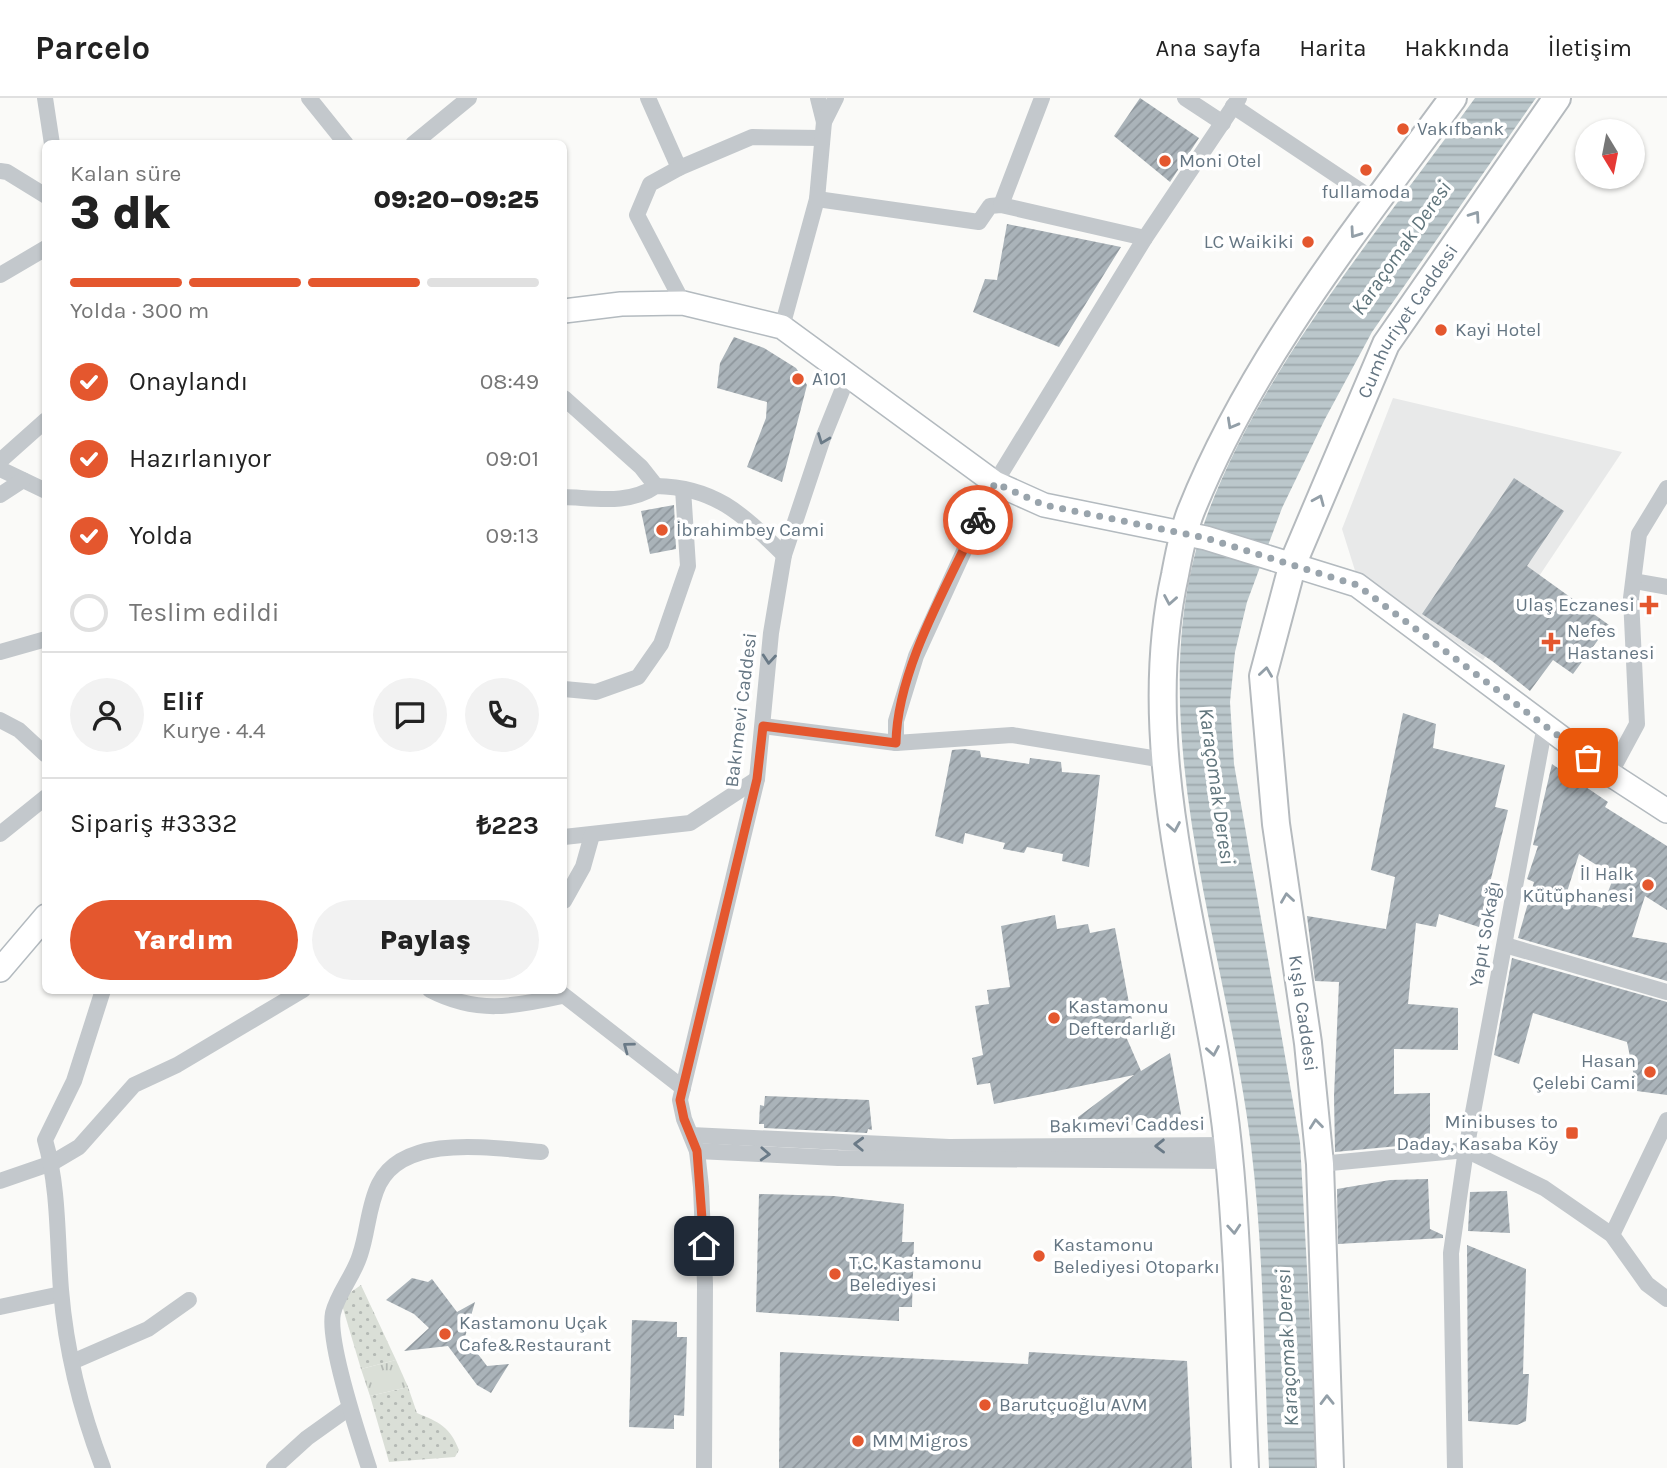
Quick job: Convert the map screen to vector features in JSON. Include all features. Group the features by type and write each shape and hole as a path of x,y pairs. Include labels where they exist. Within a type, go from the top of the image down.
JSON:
{"main road":[{"path":"1245,1468 1229,1153 1164,760 1164,638 1191,510 1226,434 1269,357 1452,98"},
{"name":"Cumhuriyet Caddesi","path":"1293,563 1386,344 1556,98"},
{"path":"567,311 621,304 683,303 782,327 995,483 1044,505 1184,534 1293,563 1357,585 1610,774 1667,810"},
{"name":"Kışla Caddesi","path":"1293,563 1263,676 1276,824 1308,1043 1320,1164 1330,1468"},
{"path":"0,970 42,921"}],"street":[{"path":"45,98 51,140"},
{"path":"309,98 343,140"},
{"path":"418,140 469,98"},
{"path":"648,98 679,168"},
{"path":"782,327 817,199 823,130 818,98"},
{"path":"823,130 836,98"},
{"path":"1001,205 1042,98"},
{"path":"1185,98 1223,123"},
{"path":"896,743 896,721 916,656 995,483 1145,238 1236,102 1377,202"},
{"path":"683,303 637,215 650,184 679,168 752,137 823,130"},
{"path":"2,172 42,194"},
{"path":"817,199 979,222 990,205 1001,205 1145,238"},
{"path":"0,275 42,250"},
{"name":"Bakımevi Caddesi","path":"705,1468 705,1284 697,1151 680,1100 757,779 771,633 784,555 823,438 848,376"},
{"path":"567,401 642,467 656,486"},
{"path":"0,461 42,424"},
{"path":"0,469 42,489"},
{"path":"0,495 23,480"},
{"path":"567,497 623,499 642,496 656,486 683,489 730,505 784,555"},
{"path":"1610,774 1637,724 1631,598 1639,534 1667,488"},
{"path":"567,689 596,692 638,677 661,644 688,566 683,489"},
{"path":"1634,581 1667,587"},
{"path":"0,652 42,640"},
{"path":"0,720 19,730 42,751"},
{"name":"Yapıt Sokağı","path":"1455,1468 1451,1253 1466,1150 1545,725"},
{"path":"763,726 896,743 1012,735 1164,760"},
{"path":"567,838 690,823 757,779"},
{"path":"0,834 42,800"},
{"path":"567,896 583,867 592,835"},
{"path":"1505,945 1667,992"},
{"path":"102,994 74,1081 45,1140 52,1163 61,1294 72,1362 88,1428 103,1468"},
{"path":"0,1181 52,1163 79,1147 134,1085 177,1065 296,994"},
{"path":"437,994 455,1004 484,1006 512,1006 555,994"},
{"path":"560,994 683,1088"},
{"path":"1612,1235 1667,1120"},
{"name":"Bakımevi Caddesi","path":"691,1135 949,1147 1229,1153"},
{"path":"369,1468 349,1408 333,1314 360,1255 380,1182 393,1165 433,1149 462,1146 541,1152"},
{"path":"1320,1164 1466,1150 1544,1188 1612,1235 1647,1284 1667,1299"},
{"path":"697,1151 838,1158 1229,1153"},
{"path":"0,1307 61,1294"},
{"path":"72,1362 148,1329 189,1300"},
{"path":"274,1468 307,1438 349,1408"}],"shaded area":[{"path":"1393,398 1622,452 1483,660 1357,577 1342,529"}],"green space":[{"path":"361,1285 396,1360 361,1369 342,1305 348,1294"},
{"path":"396,1360 408,1387 370,1396 361,1369"},
{"path":"408,1387 417,1413 438,1423 452,1436 459,1450 455,1457 389,1462 370,1396"}],"water":[{"name":"Karaçomak Deresi","path":"1475,98 1536,98 1372,332 1325,419 1282,508 1247,602 1235,652 1230,702 1234,764 1300,1142 1318,1468 1269,1468 1261,1266 1251,1146 1239,1069 1192,827 1182,745 1180,665 1188,586 1209,510 1233,455 1262,401 1329,296"}],"building":[{"name":"Moni Otel","path":"1140,98 1199,138 1170,182 1114,136"},
{"path":"1007,224 1121,247 1059,347 973,312 985,279 997,280"},
{"path":"734,337 764,348 796,368 807,385 782,482 747,467 766,418 767,402 717,388 720,363"},
{"path":"1514,478 1564,511 1527,566 1609,625 1573,674 1553,660 1530,691 1492,661 1422,614"},
{"name":"İbrahimbey Cami","path":"674,505 676,549 650,554 641,511"},
{"path":"1403,713 1436,724 1433,748 1505,765 1495,807 1508,810 1479,927 1439,914 1436,927 1416,923 1408,1004 1458,1008 1458,1050 1394,1049 1394,1094 1430,1093 1430,1143 1335,1152 1334,1096 1339,982 1315,981 1307,916 1386,929 1395,877 1371,870"},
{"path":"952,750 980,751 981,757 1029,764 1030,758 1061,762 1062,772 1100,775 1089,867 1062,861 1063,854 1027,847 1024,853 1003,849 1005,843 965,833 963,844 935,836"},
{"path":"1552,764 1608,802 1605,807 1667,846 1667,910 1645,896 1632,937 1667,943 1667,981 1518,938 1534,882 1527,879 1538,846 1533,845","holes":["1579,854 1614,876 1602,908 1566,895"]},
{"name":"Kastamonu Defterdarlığı","path":"1055,915 1057,929 1088,924 1090,933 1115,928 1134,1030 1124,1032 1141,1071 1170,1053 1181,1114 1177,1124 1065,1127 1134,1075 994,1104 990,1083 977,1085 972,1058 983,1055 975,1006 989,1004 987,990 1010,987 1001,926"},
{"path":"1512,958 1667,1002 1667,1095 1637,1091 1627,1042 1533,1013 1519,1064 1494,1055"},
{"path":"765,1096 869,1100 872,1130 868,1129 867,1133 764,1128 764,1124 759,1124 760,1105 764,1106"},
{"path":"1428,1179 1430,1229 1443,1235 1443,1238 1338,1244 1337,1189 1390,1180"},
{"path":"1507,1191 1510,1233 1468,1231 1470,1192"},
{"name":"T.C. Kastamonu Belediyesi","path":"759,1194 834,1196 904,1204 902,1242 914,1242 912,1307 899,1307 899,1321 756,1312"},
{"path":"1467,1245 1526,1269 1523,1374 1529,1374 1526,1421 1517,1425 1468,1421"},
{"name":"Kastamonu Uçak Cafe&Restaurant","path":"412,1278 428,1282 432,1279 457,1312 475,1302 465,1337 487,1366 509,1364 491,1393 477,1385 448,1346 404,1351 429,1328 414,1314 386,1300"},
{"path":"632,1320 677,1322 677,1337 687,1337 684,1416 674,1415 674,1429 629,1427"},
{"name":"Barutçuoğlu AVM","path":"780,1352 1028,1364 1029,1352 1187,1361 1192,1468 779,1468"}],"way so far":[{"path":"978,520 995,483 1044,505 1159,531 1206,538 1357,585 1588,758"}],"place":[{"name":"Vakıfbank","path":"1403,129"},
{"name":"Moni Otel","path":"1165,161"},
{"name":"fullamoda","path":"1366,170"},
{"name":"LC Waikiki","path":"1308,242"},
{"name":"Kayi Hotel","path":"1441,330"},
{"name":"A101","path":"798,379"},
{"name":"İbrahimbey Cami","path":"662,530"},
{"name":"Ulaş Eczanesi","path":"1649,605"},
{"name":"Nefes Hastanesi","path":"1551,642"},
{"name":"İl Halk Kütüphanesi","path":"1648,885"},
{"name":"Kastamonu Defterdarlığı","path":"1054,1018"},
{"name":"Hasan Çelebi Cami","path":"1650,1072"},
{"name":"Minibuses to Daday, Kasaba Köy","path":"1572,1133"},
{"name":"Kastamonu Belediyesi Otoparkı","path":"1039,1256"},
{"name":"T.C. Kastamonu Belediyesi","path":"835,1274"},
{"name":"Kastamonu Uçak Cafe&Restaurant","path":"445,1334"},
{"name":"Barutçuoğlu AVM","path":"985,1405"},
{"name":"MM Migros","path":"858,1441"}],"route":[{"path":"704,1246 697,1151 684,1119 680,1100 757,779 763,726 896,743 896,721 916,656 978,520"}]}
